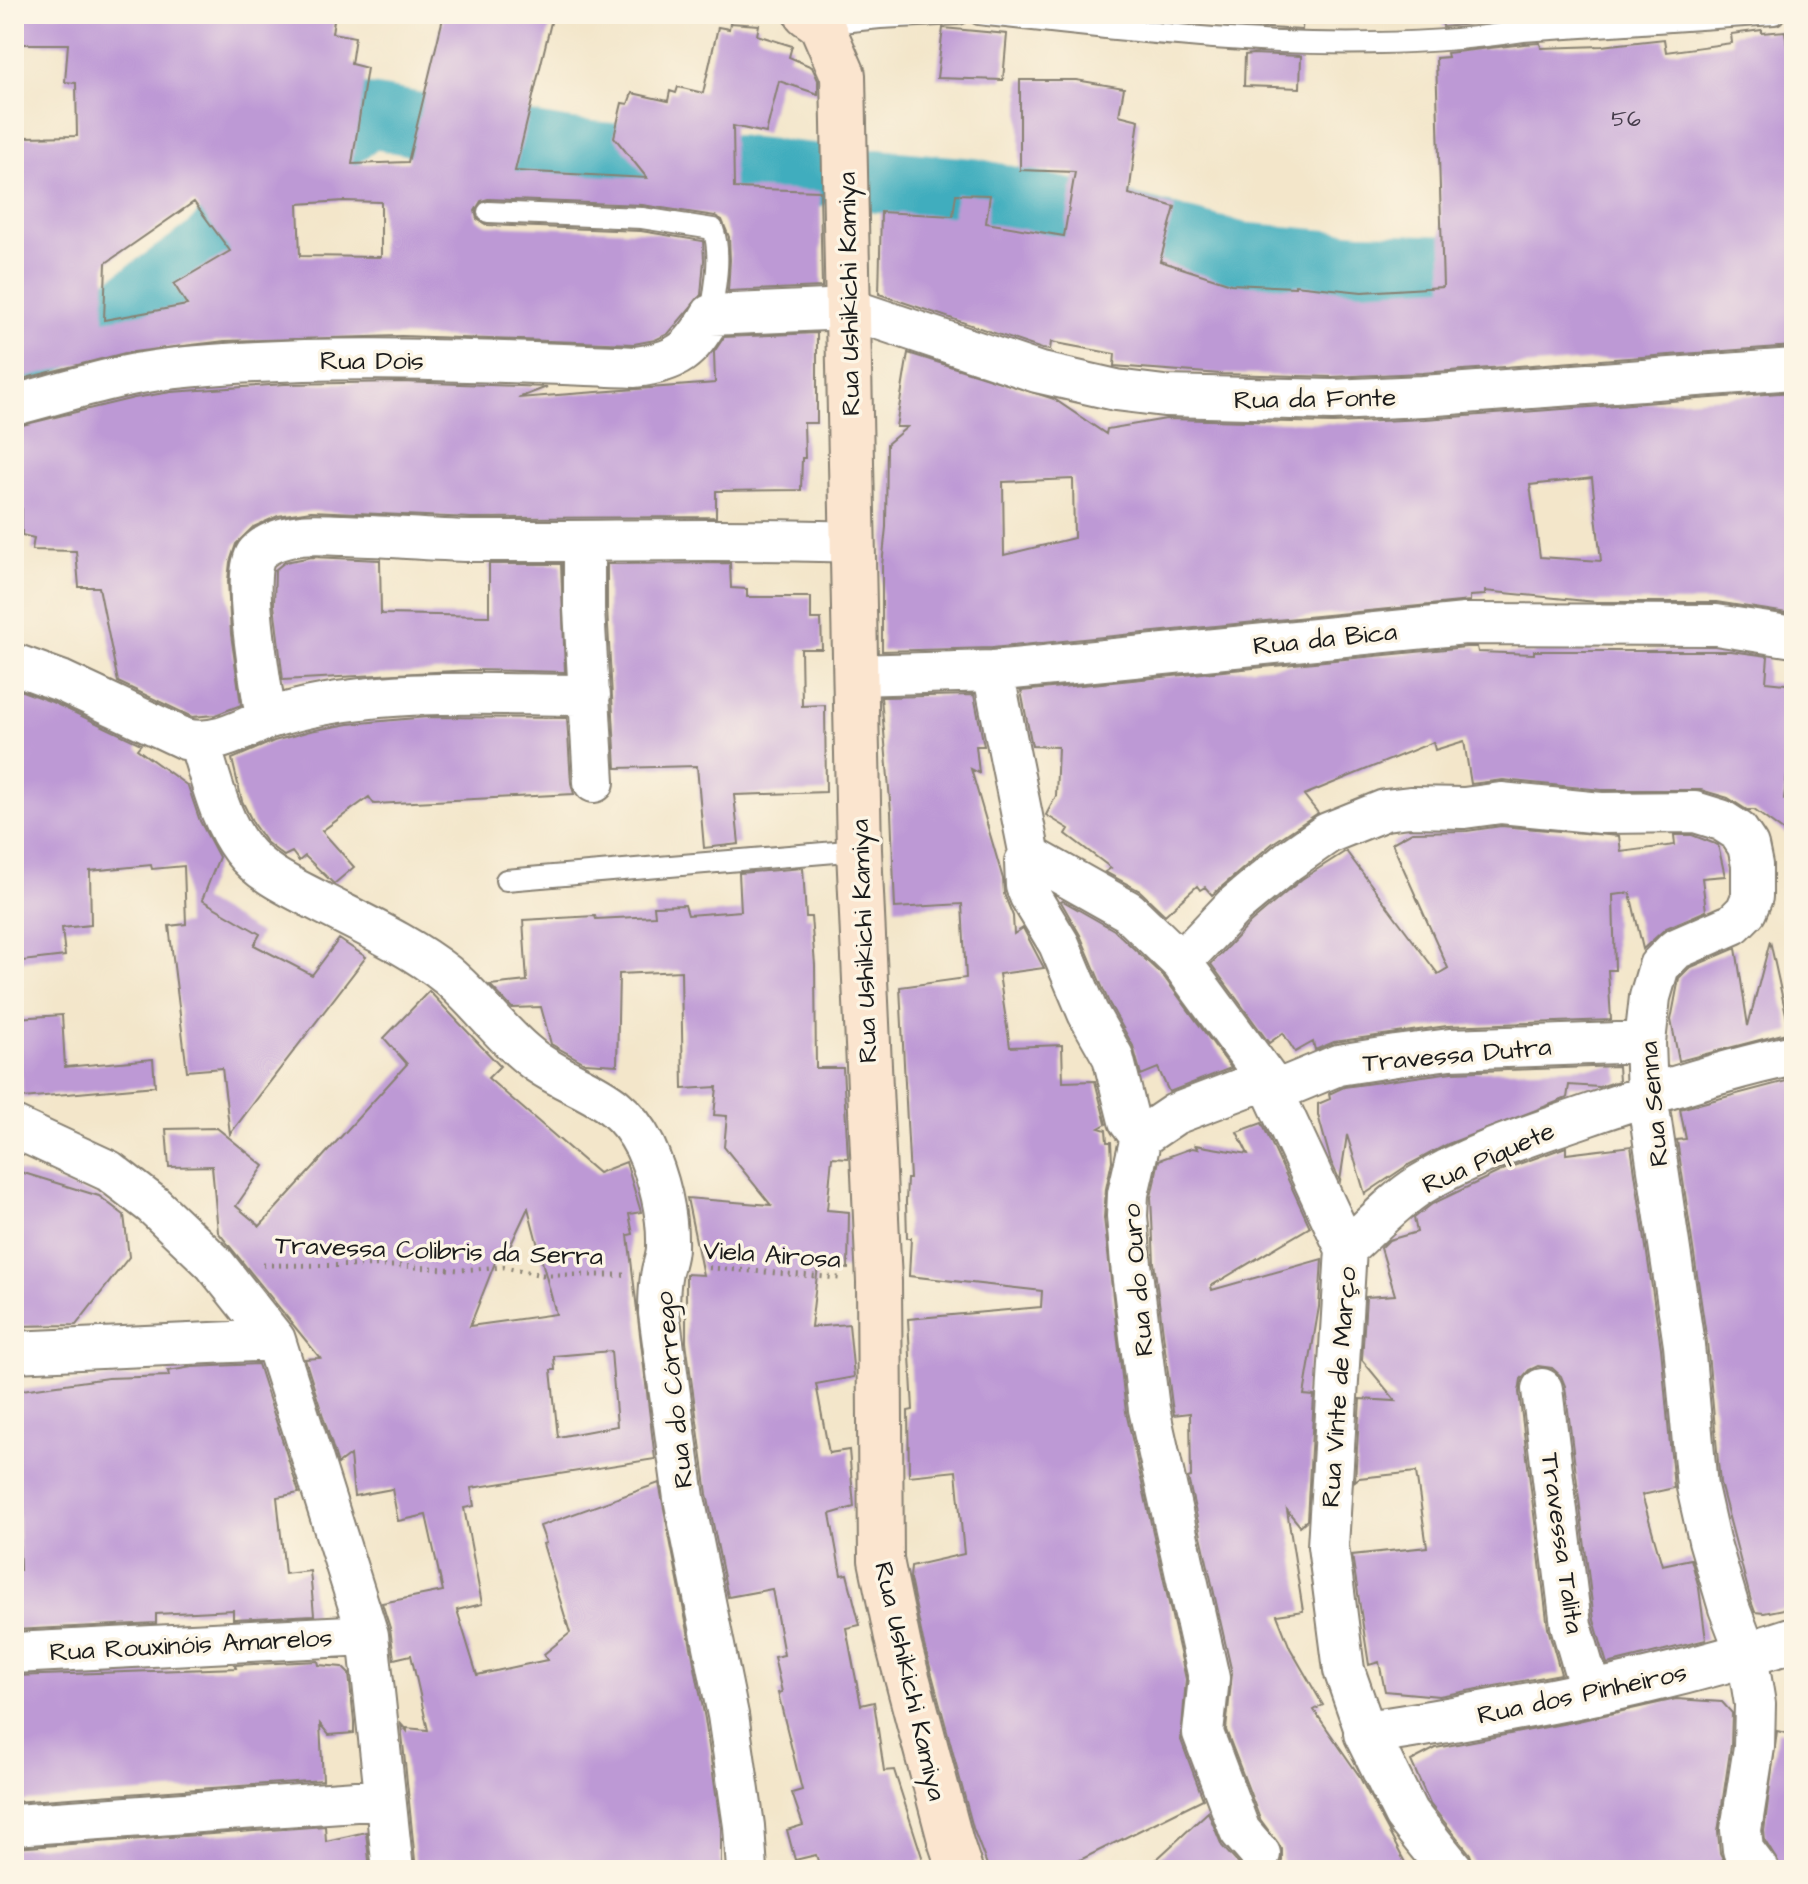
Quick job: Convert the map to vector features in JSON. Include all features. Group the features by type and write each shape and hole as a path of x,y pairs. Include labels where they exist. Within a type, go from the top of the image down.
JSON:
{"main road":[{"name":"Rua Ushikichi Kamiya","path":"814,19 843,75 859,850 879,1282 881,1560 899,1647 960,1870"}],"street":[{"path":"711,315 849,309"},
{"name":"Rua da Fonte","path":"849,309 1037,372 1116,390 1164,396 1242,400 1377,398 1543,389 1794,369"},
{"name":"Rua Dois","path":"14,405 165,370 315,359 635,367 663,364 680,355 701,332 711,315"},
{"path":"266,719 250,571 251,561 259,550 273,542 303,535 584,542 688,538 852,542"},
{"path":"584,542 594,782"},
{"name":"Rua da Bica","path":"855,675 993,671 1465,624 1716,625 1794,637"},
{"path":"14,664 61,681 185,739 199,742 223,738 303,707 352,699 486,694 590,695"},
{"path":"993,671 1030,856 1025,862 1030,896 1059,944 1088,1013 1113,1057 1129,1121 1141,1137"},
{"name":"Rua do Córrego","path":"199,742 228,826 243,851 265,872 406,947 447,975 536,1062 603,1097 625,1115 645,1148 661,1192 667,1250 659,1313 682,1483 728,1715 747,1870"},
{"name":"Rua Senna","path":"1181,962 1234,906 1288,861 1328,833 1385,810 1464,808 1501,803 1601,813 1695,812 1729,825 1738,831 1748,846 1752,865 1752,897 1746,911 1733,924 1687,942 1659,966 1650,997 1645,1042 1647,1095 1684,1345 1697,1487 1709,1540 1747,1655 1755,1704 1754,1747 1741,1830 1743,1850 1758,1870"},
{"name":"Rua Vinte de Março","path":"1030,856 1128,911 1181,962 1270,1085 1346,1249 1328,1546 1344,1670 1366,1733 1406,1814 1451,1870"},
{"name":"Travessa Dutra","path":"1141,1137 1175,1114 1338,1065 1504,1046 1645,1042"},
{"name":"Rua Piquete","path":"1346,1249 1418,1186 1457,1165 1539,1132 1647,1095 1700,1078 1794,1055"},
{"path":"14,1127 109,1171 153,1205 214,1263 275,1340 368,1635 393,1870"},
{"name":"Rua do Ouro","path":"1141,1137 1128,1194 1127,1216 1149,1409 1209,1678 1203,1719 1206,1746 1240,1831 1260,1854"},
{"path":"14,1352 275,1340"},
{"name":"Travessa Talita","path":"1542,1389 1571,1625 1595,1694"},
{"name":"Rua Rouxinóis Amarelos","path":"14,1653 368,1635"},
{"name":"Rua dos Pinheiros","path":"1366,1733 1595,1694 1747,1655 1794,1639"},
{"path":"14,1825 385,1799"}],"lane":[{"path":"814,19 959,14"},
{"path":"979,14 1183,35 1387,44 1523,31 1774,14"},
{"path":"488,212 642,218 713,229 717,240 711,315"},
{"path":"506,880 859,850"}],"path":[{"name":"Travessa Colibris da Serra","path":"214,1263 460,1270 504,1267 542,1275 606,1276 662,1271"},
{"name":"Viela Airosa","path":"662,1271 699,1267 879,1282"}],"building":[{"path":"14,14 335,14 332,33 355,37 351,64 367,68 352,164 408,162 444,14 553,14 515,171 647,178 614,137 622,103 628,104 632,93 668,101 670,91 676,93 678,87 703,93 718,27 729,29 730,23 759,25 757,35 792,46 789,57 812,67 818,80 818,94 779,81 766,133 733,126 734,188 820,191 822,287 728,291 729,237 722,220 715,216 642,205 488,199 481,201 475,211 477,219 487,225 641,231 703,241 701,295 668,334 634,344 401,336 225,341 125,353 14,381 14,284 19,284 20,146 24,147 24,137 77,136 76,83 65,82 68,44 14,44","holes":["194,202 230,251 174,284 187,305 104,320 106,263","381,202 381,257 300,256 298,204"]},
{"path":"1251,14 1303,14 1302,30 1251,27"},
{"path":"1441,14 1537,14 1537,17 1443,27"},
{"path":"943,28 1007,34 1003,80 937,78"},
{"path":"1762,30 1762,33 1785,31 1794,105 1794,346 1422,373 1332,377 1221,374 1114,366 1115,354 1051,342 1050,350 1042,349 879,294 881,212 953,216 956,194 990,195 986,223 1064,236 1075,172 1020,170 1020,80 1076,80 1124,88 1119,115 1139,120 1129,194 1175,207 1160,261 1231,284 1295,285 1362,292 1443,287 1436,58 1448,57 1447,53 1524,44 1540,43 1541,48 1602,46 1664,39 1666,52 1732,43 1731,34"},
{"path":"1245,55 1301,56 1300,88 1244,86"},
{"path":"817,333 817,423 804,423 805,458 802,458 801,490 716,491 716,517 471,518 311,511 278,516 253,527 236,544 228,581 231,634 241,705 215,715 192,717 118,682 99,587 79,587 76,551 32,550 34,538 22,535 22,509 15,509 14,427 134,398 171,392 285,384 401,382 547,387 518,398 715,383 714,352 724,337"},
{"path":"908,353 1054,399 1106,434 1107,429 1166,419 1333,423 1794,392 1794,614 1716,602 1596,602 1485,591 1485,595 1470,596 1470,601 992,648 882,651 887,444 907,427 896,427","holes":["1592,478 1601,561 1540,557 1530,485","1073,479 1074,538 1004,555 1003,482"]},
{"path":"312,557 380,560 381,614 489,616 489,564 561,564 565,672 473,670 283,680 274,605 275,570 285,562"},
{"path":"730,563 731,588 747,589 747,597 811,597 811,619 821,619 822,649 801,649 802,706 825,705 826,792 734,795 739,844 704,848 697,766 616,768 607,564"},
{"path":"1477,647 1478,652 1534,654 1534,651 1731,651 1768,656 1766,682 1794,685 1794,717 1784,799 1794,801 1794,839 1754,810 1747,810 1728,798 1701,790 1602,790 1503,780 1471,784 1464,741 1435,750 1433,742 1304,795 1318,813 1273,843 1212,895 1205,887 1200,890 1197,886 1165,915 1140,891 1105,872 1111,868 1066,834 1069,829 1046,815 1056,796 1058,747 1032,746 1021,691"},
{"path":"14,688 52,702 141,744 137,749 188,786 200,821 219,857 202,900 260,934 254,945 312,975 339,939 366,957 230,1134 222,1068 187,1071 169,926 186,924 184,866 152,869 151,865 90,871 91,925 62,928 65,956 14,962"},
{"path":"974,695 984,746 976,746 979,773 971,769 1003,879 1004,894 1013,916 1014,934 1023,928 1044,968 999,974 1010,1047 1062,1045 1063,1082 1095,1081 1106,1124 1099,1128 1106,1130 1107,1142 1111,1142 1112,1161 1104,1218 1126,1412 1186,1679 1181,1740 1203,1799 1060,1870 989,1870 973,1828 923,1641 910,1579 911,1566 964,1554 956,1471 909,1476 908,1411 913,1410 908,1319 1041,1307 1042,1291 909,1276 911,1238 907,1238 906,1202 907,1179 910,1179 900,987 966,978 962,904 895,908 881,697"},
{"path":"427,717 567,718 574,794 374,804 369,797 322,831 354,867 334,884 305,856 299,861 292,852 284,856 266,842 254,825 242,801 232,759 274,741 310,731"},
{"path":"1501,826 1619,836 1621,852 1675,845 1674,835 1692,835 1718,845 1725,876 1702,878 1706,911 1666,928 1643,949 1630,893 1613,895 1615,970 1608,970 1611,1020 1447,1026 1334,1042 1315,1050 1313,1042 1295,1052 1283,1033 1269,1043 1211,964 1250,923 1302,879 1346,851 1438,974 1448,968 1392,843 1412,832 1467,831"},
{"path":"803,868 806,917 811,917 815,965 816,1068 843,1068 848,1158 832,1157 827,1210 849,1212 848,1269 818,1266 811,1327 849,1324 854,1377 816,1384 829,1453 849,1450 854,1507 830,1514 841,1575 847,1574 860,1625 846,1628 861,1705 874,1702 884,1771 894,1770 923,1860 918,1861 922,1870 821,1870 816,1855 795,1860 787,1830 803,1825 792,1793 802,1790 778,1693 782,1692 774,1657 784,1655 772,1589 728,1597 707,1494 686,1342 686,1274 703,1275 687,1198 771,1205 724,1147 727,1116 714,1115 717,1087 683,1089 681,971 619,974 617,1065 585,1063 551,1044 541,1007 512,1008 490,985 527,981 523,920 655,916 654,906 685,905 688,915 741,911 739,873"},
{"path":"1063,901 1114,930 1164,977 1231,1068 1169,1092 1158,1068 1141,1075 1133,1046 1109,1003"},
{"path":"1770,941 1790,1032 1679,1061 1671,1020 1679,978 1689,968 1736,948 1748,1026"},
{"path":"429,991 500,1066 488,1078 598,1173 626,1162 641,1212 629,1214 633,1234 628,1235 655,1459 471,1488 474,1506 464,1508 482,1604 457,1610 477,1675 547,1660 544,1654 570,1633 540,1526 659,1483 705,1719 721,1828 721,1870 416,1870 401,1724 407,1731 407,1728 428,1730 411,1655 394,1659 390,1628 382,1603 443,1591 426,1515 398,1521 392,1489 354,1496 350,1455 338,1464 305,1359 320,1358 218,1232 212,1166 169,1167 166,1129 217,1128 264,1166 236,1206 260,1226 407,1064 384,1038","holes":["528,1208 556,1314 470,1326 498,1255 505,1257","611,1351 617,1426 558,1437 551,1370 555,1370 554,1356"]},
{"path":"62,1015 65,1067 153,1059 155,1086 23,1098 16,1018"},
{"path":"1618,1066 1619,1081 1599,1087 1569,1085 1567,1098 1448,1144 1408,1165 1365,1194 1347,1135 1340,1181 1331,1162 1318,1115 1318,1104 1344,1087 1452,1072"},
{"path":"1794,1079 1794,1607 1764,1613 1755,1612 1751,1601 1720,1483 1707,1342 1677,1140 1686,1139 1680,1109"},
{"path":"1262,1123 1310,1227 1211,1286 1212,1290 1322,1259 1319,1307 1304,1395 1314,1396 1307,1520 1300,1526 1287,1510 1303,1611 1277,1615 1290,1648 1323,1705 1314,1710 1358,1774 1409,1870 1276,1870 1282,1861 1282,1849 1260,1819 1226,1730 1232,1673 1188,1478 1191,1477 1190,1413 1174,1415 1172,1405 1154,1262 1151,1197 1159,1160 1192,1148 1198,1149 1195,1145 1248,1154 1237,1132"},
{"path":"1631,1146 1661,1348 1674,1488 1642,1495 1662,1565 1691,1559 1699,1588 1706,1640 1607,1664 1594,1620 1565,1386 1561,1376 1552,1368 1538,1366 1521,1379 1519,1392 1548,1628 1561,1674 1439,1696 1385,1691 1379,1662 1369,1665 1352,1555 1427,1547 1416,1472 1355,1481 1360,1399 1396,1401 1362,1360 1366,1297 1395,1295 1381,1248 1389,1240 1417,1232 1414,1218 1432,1204 1505,1169 1566,1147 1566,1154"},
{"path":"14,1170 99,1196 124,1215 129,1257 76,1325 14,1326"},
{"path":"258,1364 299,1493 277,1497 285,1574 310,1571 314,1615 233,1619 233,1610 156,1614 156,1623 14,1630 14,1570 20,1570 18,1505 14,1506 14,1391 108,1378 169,1376 168,1371 192,1367"},
{"path":"318,1661 319,1665 342,1667 349,1674 354,1722 354,1733 329,1735 320,1724 323,1780 14,1802 14,1676 236,1668 235,1665"},
{"path":"1676,1699 1722,1702 1732,1713 1731,1745 1718,1832 1720,1853 1729,1870 1475,1870 1470,1854 1430,1804 1411,1761 1436,1748"},
{"path":"1777,1731 1794,1735 1794,1868 1782,1864 1781,1867 1765,1841"},
{"path":"1208,1812 1222,1846 1244,1870 1145,1870"},
{"path":"325,1826 326,1841 366,1832 370,1870 14,1870 14,1848"}],"waterway":[{"path":"14,344 34,348 125,307 210,247 273,176 328,147 369,116 562,150 814,175"},
{"path":"878,181 973,190 1239,254 1360,265 1528,270"}]}
